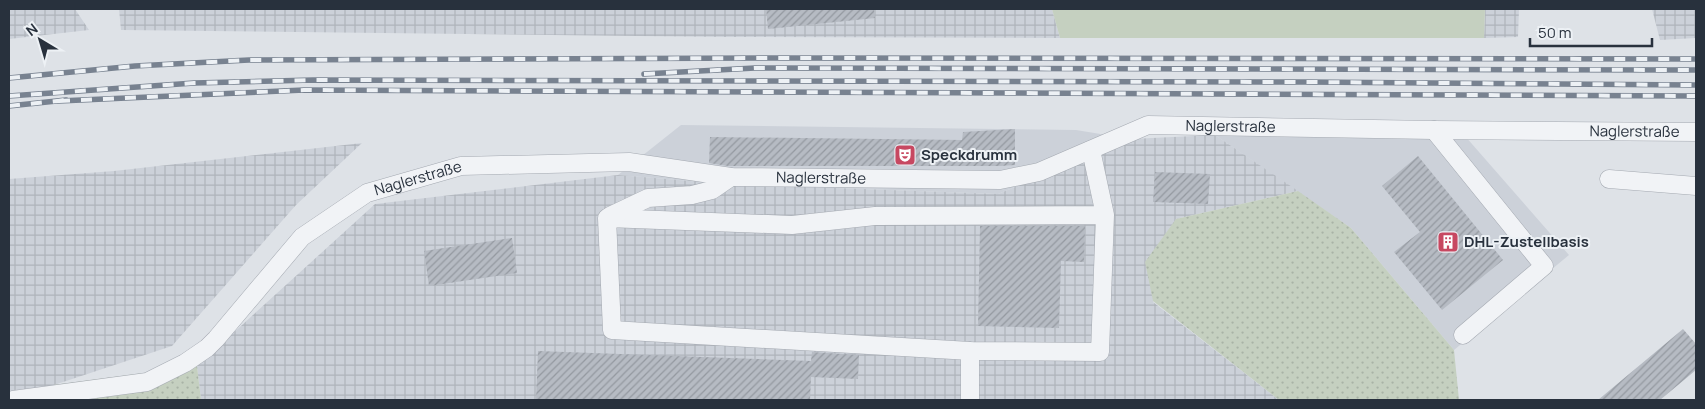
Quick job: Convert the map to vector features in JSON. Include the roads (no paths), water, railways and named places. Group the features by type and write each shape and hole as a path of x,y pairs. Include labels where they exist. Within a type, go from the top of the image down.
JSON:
{"street":[{"name":"Naglerstraße","path":"14,400 147,382 185,363 216,339 302,238 367,193 460,166 629,162 730,177 1000,180 1039,172 1148,126 1696,132"},
{"path":"1434,130 1544,266 1463,335"},
{"path":"607,218 612,330 970,351 1100,352 1105,215 1091,150"},
{"path":"607,218 648,198 692,195 712,190 730,177"},
{"path":"1610,179 1696,186"},
{"path":"607,218 792,225 874,216 1105,215"},
{"path":"970,351 970,400"}],"railway":[{"path":"9,78 135,66 249,60 768,58 1696,59"},
{"path":"644,74 755,68 1696,70"},
{"path":"9,96 194,83 313,80 1305,82 1696,85"},
{"path":"59,101 304,90 1696,96"},
{"path":"9,106 66,100"}],"place":[{"name":"Speckdrumm","path":"905,155"},
{"name":"DHL-Zustellbasis","path":"1448,242"}]}
